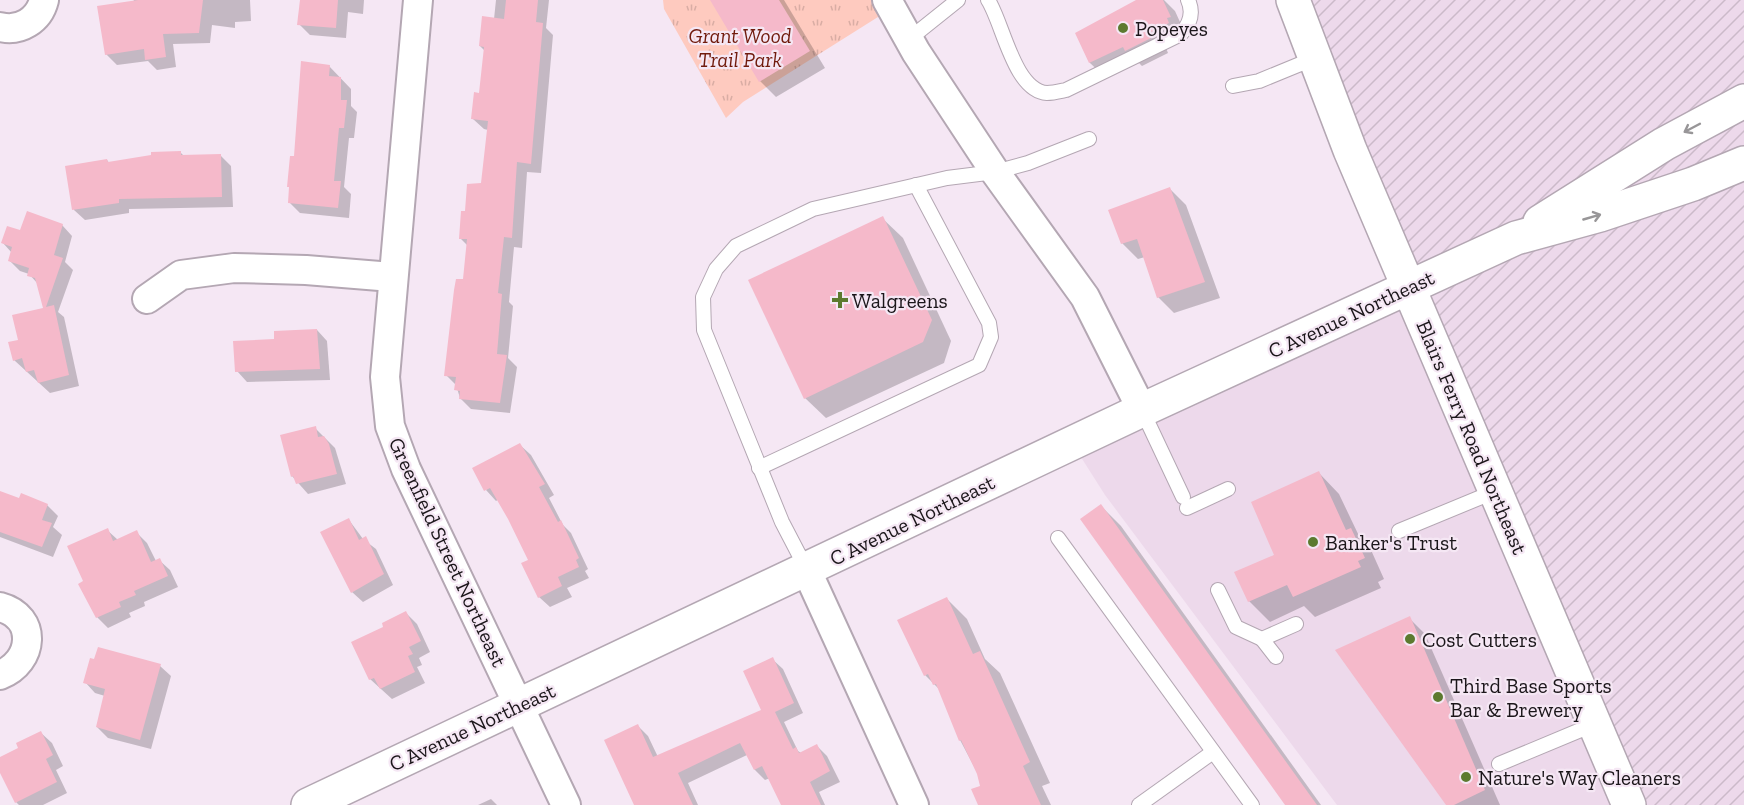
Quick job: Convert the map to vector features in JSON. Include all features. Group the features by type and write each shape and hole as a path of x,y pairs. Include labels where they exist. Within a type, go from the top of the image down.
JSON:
{"main road":[{"name":"Blairs Ferry Road Northeast","path":"1293,0 1350,150 1629,805"},
{"name":"C Avenue Northeast","path":"308,805 807,571 1142,410 1516,238 1664,144 1744,101"},
{"name":"C Avenue Northeast","path":"1516,238 1672,191 1744,163"}],"street":[{"path":"0,27 16,28 28,23 37,15 44,0"},
{"name":"Greenfield Street Northeast","path":"418,0 385,377 390,426 406,469 520,704 566,805"},
{"path":"887,0 912,46 995,172 1085,297 1142,410"},
{"path":"147,299 181,275 234,268 306,270 392,278"},
{"path":"807,571 914,805"},
{"path":"0,607 14,613 22,622 27,645 18,665 0,675"}],"lane":[{"path":"912,46 958,0"},
{"path":"988,0 1003,11 1002,35 1027,84 1046,93 1066,90 1181,34 1190,24 1191,7 1188,0"},
{"path":"1233,86 1259,81 1316,58"},
{"path":"807,571 782,522 704,330 703,297 716,269 736,246 813,209 916,185 995,172 1028,163 1089,139"},
{"path":"759,468 979,365 991,337 989,322 916,185"},
{"path":"1142,410 1185,503 1228,489"},
{"path":"1399,531 1496,492"},
{"path":"1058,538 1252,805"},
{"path":"1218,590 1236,627 1262,639 1276,657"},
{"path":"1262,639 1296,624"},
{"path":"1500,764 1595,724"},
{"path":"1138,805 1213,752"}],"shaded area":[{"path":"1293,0 1744,0 1744,805 1629,805"},
{"path":"1409,287 1629,805 1337,805 1105,495 1072,443"}],"green space":[{"name":"Grant Wood Trail Park","path":"663,0 905,0 743,102 726,118 664,9"}],"building":[{"path":"138,0 203,0 199,33 163,34 166,57 145,60 144,49 105,55 97,6"},
{"path":"300,0 338,0 336,28 297,25"},
{"path":"506,0 538,0 536,22 543,23 531,164 517,162 512,238 504,237 498,293 502,294 497,354 507,355 500,403 459,399 460,391 454,390 456,377 444,376 456,279 463,279 467,239 459,239 461,211 465,211 467,184 481,183 488,121 471,119 474,92 479,93 484,47 479,46 482,16 504,19"},
{"path":"710,0 779,0 810,51 759,82"},
{"name":"Popeyes","path":"1136,0 1163,0 1171,17 1167,18 1169,23 1151,32 1153,37 1125,51 1123,47 1089,63 1075,33"},
{"path":"301,61 330,65 329,76 341,77 341,100 347,100 344,128 339,128 334,181 341,181 338,208 288,203 289,187 287,187 290,156 294,156"},
{"path":"181,151 181,155 221,154 222,197 119,199 119,203 72,210 65,166 151,155 151,152"},
{"path":"1170,187 1205,282 1157,298 1137,239 1121,244 1108,210"},
{"path":"27,211 63,224 54,255 63,258 46,307 54,305 69,375 38,383 34,370 26,372 22,358 13,361 8,342 18,340 12,315 43,308 35,278 27,276 29,268 8,261 12,247 1,243 7,226 20,230"},
{"name":"Walgreens","path":"883,216 932,320 923,342 804,399 748,280"},
{"path":"317,329 320,369 235,372 233,341 274,339 274,331"},
{"path":"316,426 318,437 324,436 329,444 337,474 296,484 293,476 291,477 280,435"},
{"path":"520,443 545,484 539,487 558,522 561,520 579,558 576,560 579,567 558,577 562,586 538,598 521,563 528,560 508,519 490,488 484,491 472,468"},
{"name":"Banker's Trust","path":"1319,471 1346,530 1351,528 1365,558 1358,561 1361,567 1293,597 1287,585 1248,602 1234,572 1274,555 1251,502"},
{"path":"0,491 19,498 21,493 48,504 42,520 52,523 42,547 0,532"},
{"path":"1101,504 1317,805 1285,805 1080,519"},
{"path":"349,518 359,540 366,536 384,574 351,593 320,532"},
{"path":"108,528 113,541 137,530 151,562 160,558 168,576 134,591 136,595 119,602 121,607 96,618 78,584 83,581 67,546"},
{"path":"947,597 973,654 980,651 1030,762 1023,766 1041,805 978,805 971,789 980,786 977,774 961,740 959,741 936,684 933,685 928,674 924,676 897,620"},
{"path":"406,611 421,641 409,647 413,654 408,656 415,672 380,689 374,678 369,680 351,642 383,627 382,623"},
{"path":"1410,616 1485,790 1454,805 1446,805 1335,650"},
{"path":"98,647 161,664 140,740 96,727 105,689 83,683 90,658 94,659"},
{"path":"773,657 794,703 775,712 793,749 796,747 799,753 817,744 830,771 810,782 821,805 781,805 762,766 754,770 740,743 678,773 693,805 634,805 604,740 638,724 653,757 761,710 743,671"},
{"path":"41,731 53,755 46,759 57,782 15,803 0,773 0,757 18,748 16,743"}],"place":[{"name":"Popeyes","path":"1123,28"},
{"name":"Walgreens","path":"840,300"},
{"name":"Banker's Trust","path":"1313,542"},
{"name":"Cost Cutters","path":"1410,639"},
{"name":"Third Base Sports Bar & Brewery","path":"1438,697"},
{"name":"Nature's Way Cleaners","path":"1466,777"}]}
